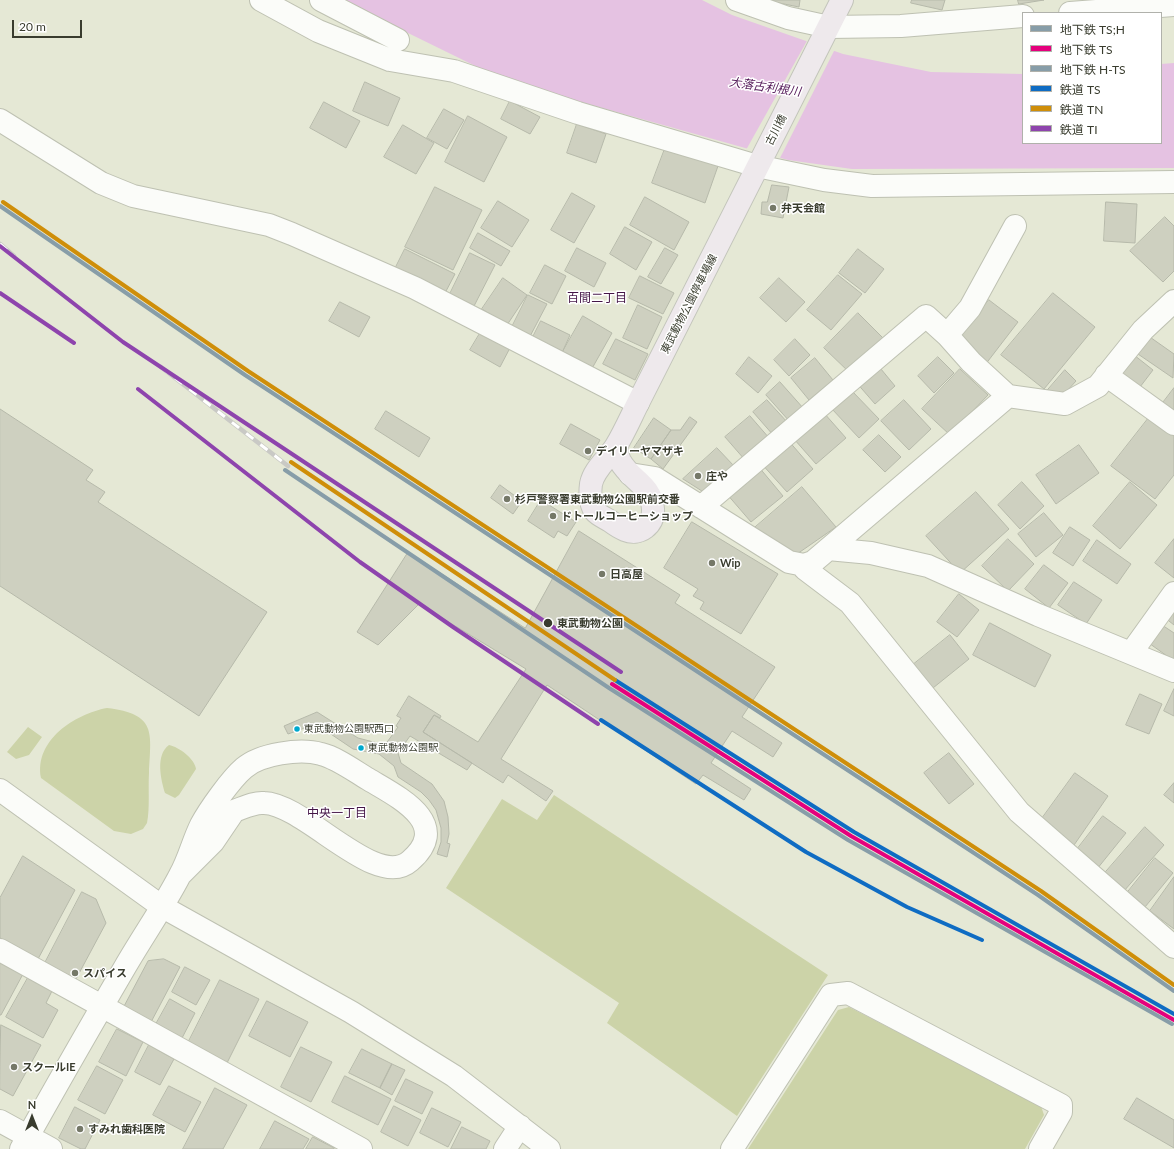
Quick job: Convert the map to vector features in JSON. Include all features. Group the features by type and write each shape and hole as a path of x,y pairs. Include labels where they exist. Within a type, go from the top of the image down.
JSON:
{"main road":[{"path":"826,31 842,0"},
{"name":"古川橋","path":"759,163 826,31"},
{"name":"東武動物公園停車場線","path":"654,511 648,526 633,531 625,530 596,512 592,506 590,491 592,482 597,470 616,447 759,163"},
{"path":"616,447 619,460 630,474 652,496 654,511"}],"street":[{"path":"261,0 318,31 390,60 454,71 578,113 824,180 872,186 1174,182"},
{"path":"321,0 398,40"},
{"path":"737,0 826,31 1022,16"},
{"path":"1083,12 1174,5"},
{"path":"0,120 102,183 133,196 269,225 416,288 638,403"},
{"path":"947,335 970,308 1015,226"},
{"path":"654,511 675,502 697,504 926,316 947,335 971,362 1008,396 1065,404 1098,386 1143,330 1174,301"},
{"path":"1106,375 1174,424"},
{"path":"630,474 655,478 789,562 804,565 813,562 1008,396"},
{"path":"828,549 871,553 928,566 1038,615 1174,671"},
{"path":"804,565 805,569 850,603 1019,812 1174,947"},
{"path":"1131,653 1174,593"},
{"path":"24,1143 102,1006 181,874 202,824 231,783 245,767 279,753 307,751 323,754 338,761 411,805 421,817 426,832 424,843 409,862 401,867 382,867 359,856 285,807 264,803 234,811 213,842 181,874"},
{"path":"0,790 161,906 351,1012 454,1076 549,1149"},
{"path":"0,950 361,1149"},
{"path":"732,1149 832,995 848,993 1061,1105 1061,1112 1040,1149"},
{"path":"0,1121 24,1143 51,1149"},
{"path":"505,1149 520,1126"}],"green space":[{"path":"107,708 135,715 143,720 148,727 150,736 149,805 147,823 143,829 131,834 114,831 41,778 41,764 44,752 50,741 59,731 82,716"},
{"path":"28,727 42,737 29,755 16,759 7,752"},
{"path":"169,745 186,754 193,761 196,769 179,795 175,798 165,793 160,768 162,755"},
{"path":"554,795 828,975 737,1116 607,1023 619,1003 446,888 502,799 537,820"},
{"path":"849,1007 1041,1106 1044,1115 1025,1149 748,1149 838,1010"}],"water":[{"name":"大落古利根川","path":"346,0 702,0 732,15 843,54 931,72 1022,74 1022,144 1162,144 1162,64 1174,63 1174,168 852,169 788,160 506,81 359,9"}],"pier":[{"path":"808,39 835,49 779,160 746,150"}],"building":[{"path":"774,0 800,0 799,7 774,2"},
{"path":"912,0 945,0 942,10 911,3"},
{"path":"1018,0 1044,0 1019,4"},
{"path":"365,82 400,98 388,126 353,111"},
{"path":"510,101 540,117 530,134 501,119"},
{"path":"324,102 360,121 346,148 310,128"},
{"path":"444,109 464,120 447,149 427,138"},
{"path":"468,116 507,137 484,182 445,162"},
{"path":"577,124 606,134 596,163 567,153"},
{"path":"403,125 434,143 416,174 384,157"},
{"path":"666,146 718,166 705,203 652,183"},
{"name":"弁天会館","path":"772,185 789,187 783,218 761,214 762,202 767,202"},
{"path":"435,187 482,210 453,270 405,247"},
{"path":"572,193 595,206 574,243 551,230"},
{"path":"645,197 689,222 674,250 630,225"},
{"path":"498,201 529,220 512,247 481,228"},
{"path":"1106,202 1137,204 1135,243 1104,241"},
{"path":"1165,217 1174,226 1174,271 1163,282 1130,251"},
{"path":"625,227 652,242 636,270 610,254"},
{"path":"478,233 510,251 501,266 470,248"},
{"path":"577,248 606,263 594,287 565,271"},
{"path":"665,248 678,255 661,284 648,277"},
{"path":"405,249 455,274 444,295 394,271"},
{"path":"858,249 884,269 865,293 839,273"},
{"path":"470,253 495,265 472,310 448,298"},
{"path":"545,265 566,276 552,304 530,293"},
{"path":"838,275 862,294 831,330 807,310"},
{"path":"640,276 674,293 663,314 629,298"},
{"path":"503,278 527,295 507,325 482,309"},
{"path":"779,278 805,302 786,322 760,298"},
{"path":"1053,293 1095,327 1044,389 1001,355"},
{"path":"528,295 547,304 527,342 509,333"},
{"path":"989,300 1018,322 985,365 956,343"},
{"path":"340,302 370,317 359,337 329,321"},
{"path":"638,305 662,317 647,349 623,338"},
{"path":"858,313 884,339 851,374 824,348"},
{"path":"583,316 612,333 590,372 561,355"},
{"path":"541,321 570,335 561,355 531,341"},
{"path":"482,330 511,346 500,367 470,350"},
{"path":"1147,335 1174,354 1173,378 1135,352"},
{"path":"616,339 648,354 635,380 603,364"},
{"path":"795,339 810,355 789,376 774,360"},
{"path":"1134,355 1153,370 1140,387 1120,372"},
{"path":"749,357 772,376 758,393 736,374"},
{"path":"938,357 954,373 934,393 918,376"},
{"path":"815,358 833,380 809,400 791,378"},
{"path":"876,363 895,386 875,404 855,381"},
{"path":"960,369 988,395 950,435 922,409"},
{"path":"1065,370 1076,381 1057,402 1046,392"},
{"path":"780,382 804,409 790,422 766,395"},
{"path":"1174,388 1174,413 1162,404"},
{"path":"852,391 879,419 859,438 832,409"},
{"path":"767,400 788,423 774,436 753,412"},
{"path":"904,400 931,429 909,450 881,421"},
{"path":"0,409 93,470 86,480 105,492 98,502 267,612 199,716 0,586"},
{"path":"386,411 430,438 419,457 375,429"},
{"path":"824,413 846,438 816,464 794,439"},
{"path":"1151,415 1174,433 1174,475 1155,499 1111,466"},
{"path":"750,416 770,439 745,460 725,437"},
{"path":"690,417 697,422 663,469 651,459 671,430 680,430"},
{"path":"654,418 671,430 651,459 634,448"},
{"path":"571,424 600,440 589,460 560,444"},
{"path":"879,435 901,457 885,472 863,450"},
{"path":"787,439 813,469 787,492 760,462"},
{"path":"1079,445 1099,473 1056,504 1036,475"},
{"path":"717,448 734,466 705,493 683,479"},
{"path":"758,466 783,496 751,522 726,493"},
{"path":"1022,482 1044,506 1020,529 998,505"},
{"path":"1130,482 1157,505 1120,549 1093,526"},
{"name":"杉戸警察署東武動物公園駅前交番","path":"500,485 522,501 513,514 491,498"},
{"path":"802,487 836,527 797,554 752,530"},
{"path":"976,492 1009,529 960,573 926,536"},
{"path":"541,500 576,522 567,536 558,531 554,538 528,521"},
{"path":"1044,513 1063,535 1036,557 1018,534"},
{"path":"692,522 778,574 741,634 700,609 704,602 693,596 698,589 664,568"},
{"path":"1070,527 1090,540 1073,566 1053,553"},
{"path":"579,531 680,595 675,603 775,667 742,717 782,743 773,757 732,731 711,763 751,789 744,800 703,775 696,784 547,685 501,759 553,791 546,801 508,775 503,783 423,732 434,715 478,742 526,669 419,604 378,645 357,632 408,552 525,628"},
{"path":"1008,539 1034,564 1008,591 982,566"},
{"path":"1174,539 1174,578 1155,563"},
{"path":"1097,540 1131,564 1117,584 1083,561"},
{"path":"1044,565 1068,583 1049,608 1025,589"},
{"path":"1074,582 1102,600 1086,624 1058,605"},
{"path":"959,594 979,610 957,637 937,622"},
{"path":"1174,604 1174,625 1164,617"},
{"path":"990,623 1051,655 1035,687 973,655"},
{"path":"1159,623 1174,633 1174,661 1146,641"},
{"path":"950,635 969,659 928,692 909,668"},
{"path":"1174,689 1174,716 1164,711"},
{"path":"1140,694 1162,704 1149,734 1126,725"},
{"path":"409,696 441,716 440,718 434,715 423,732 472,763 467,770 410,736 398,753 401,763 432,784 444,801 448,817 449,834 447,843 450,844 447,857 437,854 441,842 441,828 436,810 421,792 398,777 394,766 379,754 353,749 316,724 288,734 284,726 317,712 358,738 385,745 398,727 396,726 401,718 397,716"},
{"path":"949,753 974,784 949,804 924,773"},
{"path":"1075,773 1108,796 1072,848 1038,824"},
{"path":"1174,783 1174,803 1164,795"},
{"path":"1103,816 1126,833 1097,869 1075,852"},
{"path":"1145,827 1164,845 1124,891 1104,874"},
{"path":"23,856 75,890 38,959 0,938 0,898"},
{"path":"1155,858 1173,873 1145,907 1127,893"},
{"path":"1174,877 1174,929 1150,911"},
{"path":"82,892 96,899 106,923 76,979 45,963"},
{"path":"164,959 180,967 150,1024 122,1010 148,961"},
{"path":"0,962 23,974 1,1015 0,1015"},
{"path":"185,967 210,980 196,1005 172,992"},
{"path":"29,976 53,989 46,1003 58,1010 43,1038 6,1017"},
{"path":"220,980 259,999 227,1063 188,1043"},
{"path":"170,999 195,1013 181,1040 155,1026"},
{"path":"267,1001 308,1022 290,1057 249,1036"},
{"name":"スクールIE","path":"1,1025 41,1045 13,1096 0,1089"},
{"path":"117,1029 143,1042 126,1076 99,1062"},
{"path":"149,1045 174,1059 160,1085 135,1072"},
{"path":"301,1047 332,1062 311,1102 281,1087"},
{"path":"362,1049 392,1064 380,1088 349,1073"},
{"path":"392,1064 405,1070 392,1095 380,1088"},
{"path":"97,1066 123,1080 105,1114 78,1100"},
{"path":"345,1076 391,1099 378,1125 332,1102"},
{"path":"406,1079 433,1092 422,1114 395,1101"},
{"path":"169,1086 201,1102 185,1132 153,1115"},
{"path":"215,1088 247,1105 223,1149 183,1149"},
{"path":"1137,1098 1174,1120 1174,1148 1124,1119"},
{"path":"394,1106 421,1120 408,1146 381,1132"},
{"name":"すみれ歯科医院","path":"75,1107 100,1120 85,1149 81,1149 59,1138"},
{"path":"432,1108 461,1122 448,1147 420,1133"},
{"path":"275,1121 309,1139 303,1149 260,1149"},
{"path":"462,1127 490,1141 486,1149 451,1149"},
{"path":"313,1137 334,1148 334,1149 306,1149"}],"railway":[{"path":"0,244 14,256"},
{"path":"161,367 288,466"}],"metro line":[{"name":"TS;H","path":"0,206 245,375 1038,895 1174,991"},
{"name":"H-TS","path":"285,470 609,688 848,840 1172,1024"},
{"name":"TS","path":"612,684 851,836 1174,1020"}],"rail line":[{"name":"TN","path":"3,202 248,371 1041,891 1174,985"},
{"name":"TI","path":"0,246 123,342 621,672"},
{"name":"TI","path":"0,293 74,343"},
{"name":"TI","path":"138,389 360,562 453,627 598,724"},
{"name":"TN","path":"291,462 615,680"},
{"name":"TS","path":"615,680 854,832 1174,1014"},
{"name":"TS","path":"601,720 806,852 907,907 982,940"}],"place":[{"name":"弁天会館","path":"773,208"},
{"name":"デイリーヤマザキ","path":"588,451"},
{"name":"庄や","path":"698,476"},
{"name":"杉戸警察署東武動物公園駅前交番","path":"507,499"},
{"name":"ドトールコーヒーショップ","path":"553,516"},
{"name":"Wip","path":"712,563"},
{"name":"日高屋","path":"602,574"},
{"name":"東武動物公園","path":"548,623"},
{"name":"東武動物公園駅西口","path":"297,729"},
{"name":"東武動物公園駅","path":"361,748"},
{"name":"スパイス","path":"75,973"},
{"name":"スクールIE","path":"14,1067"},
{"name":"すみれ歯科医院","path":"80,1129"}],"district":[{"name":"百間二丁目","path":"597,298"},
{"name":"中央一丁目","path":"337,813"}]}
